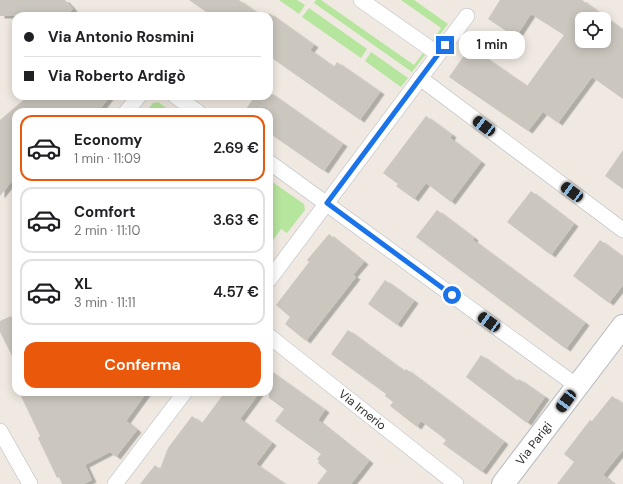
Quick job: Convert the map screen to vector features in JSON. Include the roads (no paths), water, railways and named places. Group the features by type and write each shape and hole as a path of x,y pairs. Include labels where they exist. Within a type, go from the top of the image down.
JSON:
{"street":[{"path":"361,0 438,54"},
{"path":"273,275 467,16"},
{"path":"420,78 623,230"},
{"path":"129,108 136,100"},
{"path":"181,100 192,108"},
{"path":"273,165 577,386"},
{"name":"Via Parigi","path":"503,484 623,326"},
{"name":"Via Irnerio","path":"273,339 456,484"},
{"path":"115,484 182,396"},
{"path":"0,431 30,484"}]}
